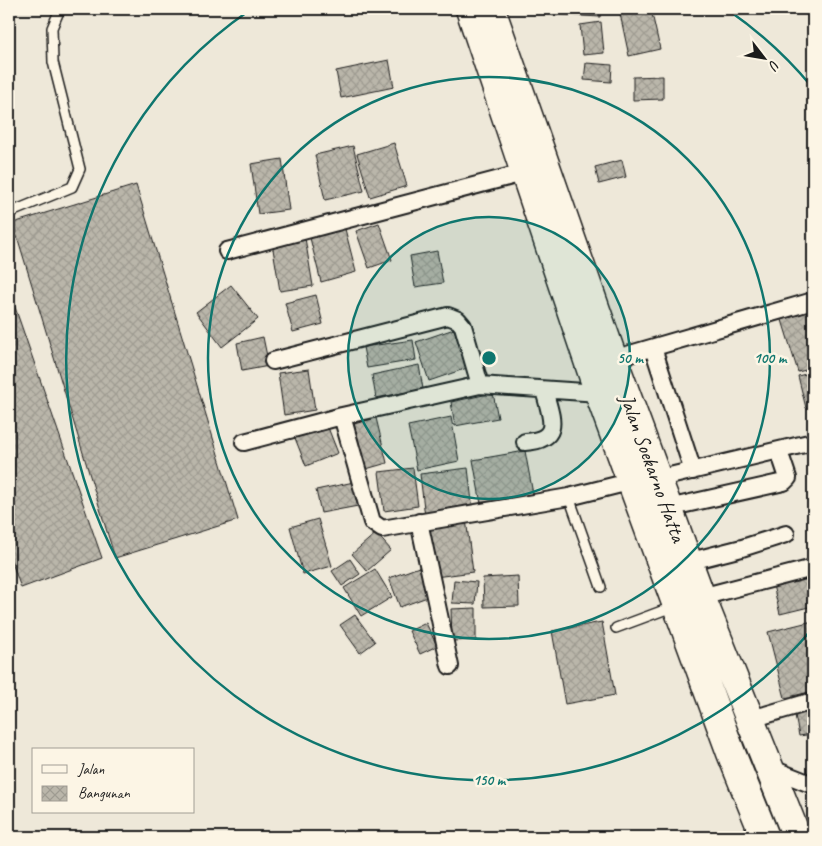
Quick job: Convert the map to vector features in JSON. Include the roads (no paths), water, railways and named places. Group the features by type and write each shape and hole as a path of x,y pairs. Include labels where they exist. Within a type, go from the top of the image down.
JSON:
{"highway":[{"name":"Jalan Soekarno Hatta","path":"483,15 523,172 599,393 645,480 668,508 687,562 689,601 770,768 797,837"},
{"name":"Jalan Soekarno Hatta","path":"483,15 613,358 645,480 689,601 731,753 765,837"}],"street":[{"path":"227,251 523,172"},
{"path":"613,358 813,301"},
{"path":"273,361 448,316 458,320 463,326 480,385"},
{"path":"653,348 693,471"},
{"path":"244,442 342,416 480,385 599,393"},
{"path":"525,442 536,442 547,436 552,427 544,390"},
{"path":"342,416 372,522 382,529 569,497 693,471 813,442"},
{"path":"668,508 784,482 788,478 782,460"},
{"path":"419,522 450,666"},
{"path":"687,562 786,534"},
{"path":"689,601 813,568"},
{"path":"748,720 813,701"},
{"path":"770,768 813,785"}],"lane":[{"path":"9,213 72,187 80,169 53,62 52,28 60,9"},
{"path":"569,497 601,587"},
{"path":"616,628 689,601"}]}
